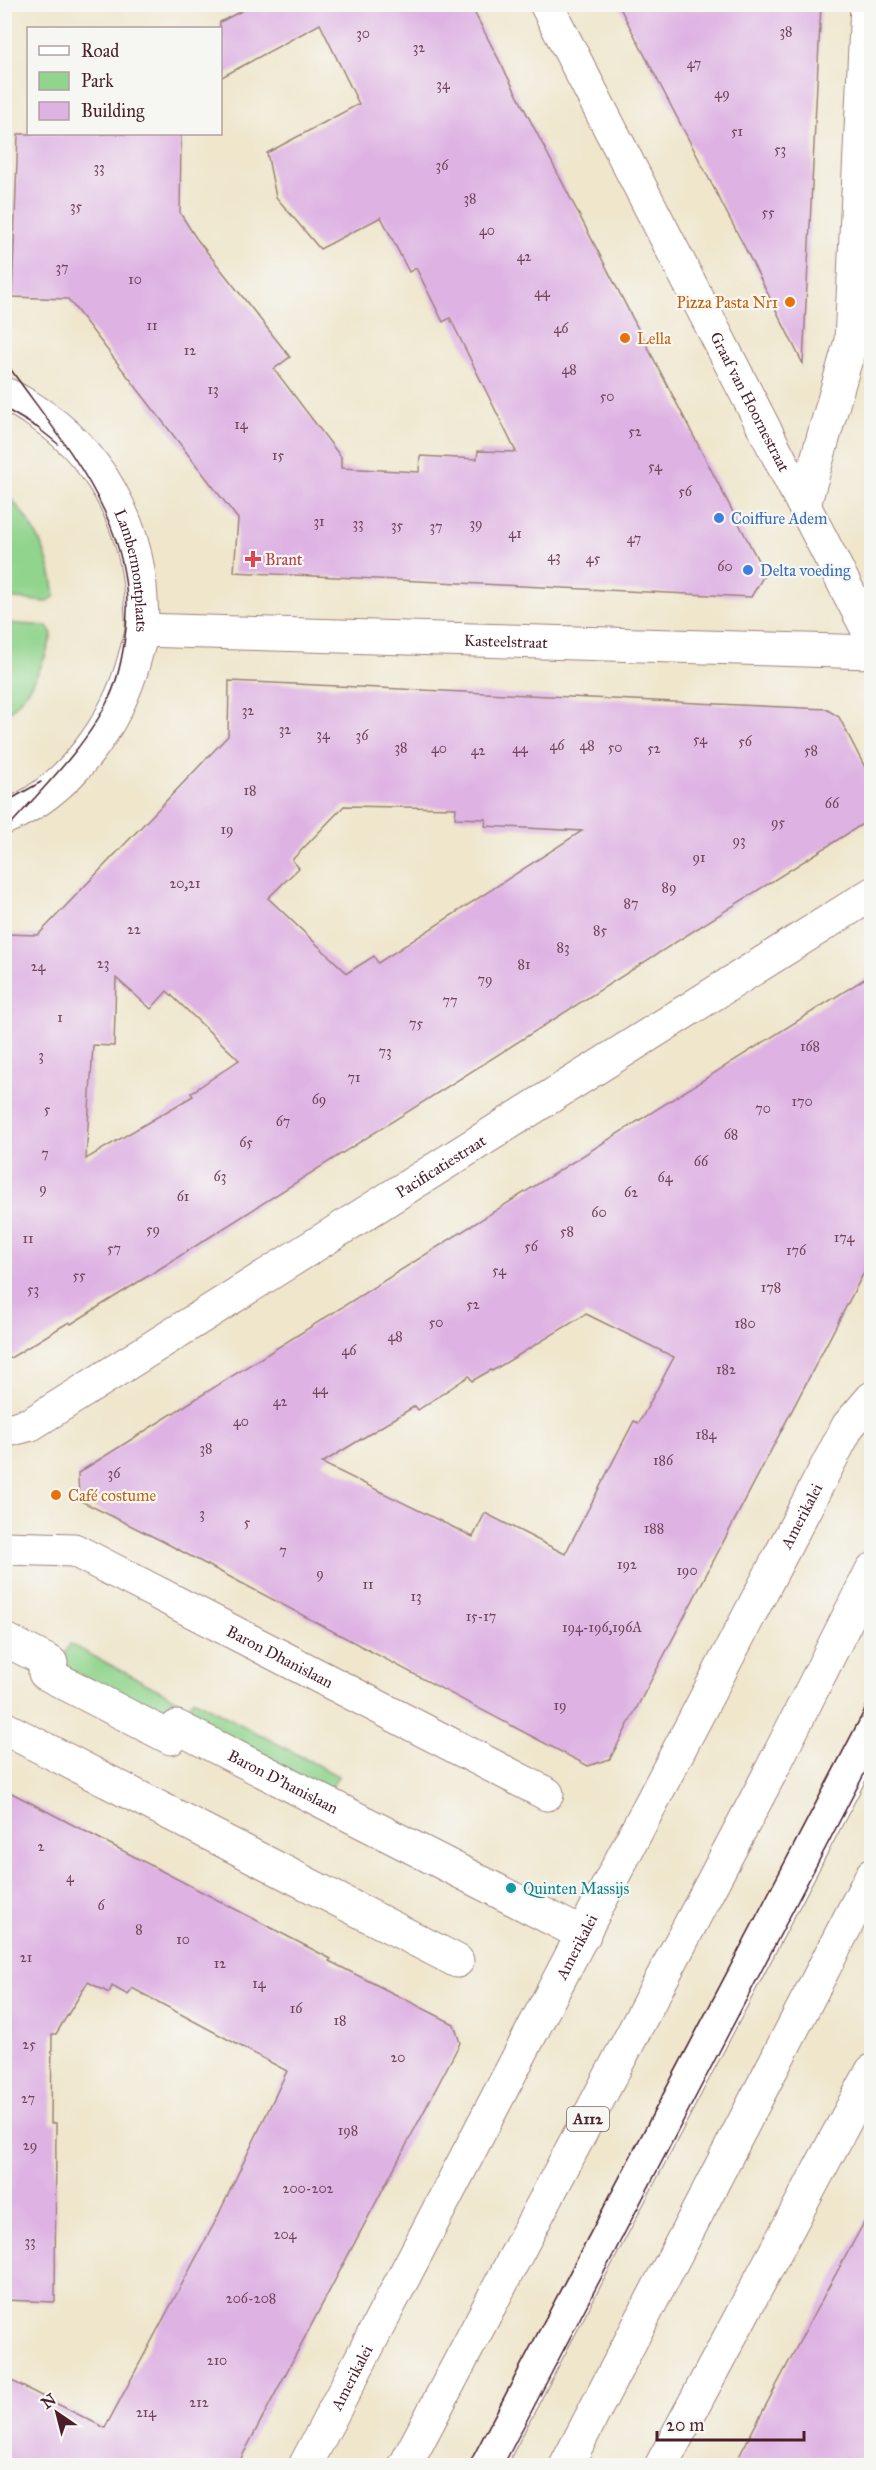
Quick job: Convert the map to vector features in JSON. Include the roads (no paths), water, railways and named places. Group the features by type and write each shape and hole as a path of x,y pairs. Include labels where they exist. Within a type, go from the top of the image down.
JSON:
{"main road":[{"name":"Graaf van Hoornestraat","path":"546,4 872,638"},
{"path":"804,505 851,340 867,4"},
{"name":"Lambermontplaats","path":"4,394 51,421 82,450 111,490 128,529 139,575 142,630 132,669 114,714 87,755 55,786 4,818"},
{"name":"Kasteelstraat","path":"142,630 872,652"},
{"name":"Pacificatiestraat","path":"4,1431 32,1424 872,894"},
{"name":"Amerikalei","path":"305,2466 848,1426 872,1398"},
{"name":"Baron Dhanislaan","path":"4,1548 74,1550 547,1794"},
{"name":"A112","path":"405,2466 770,1773 872,1570"},
{"name":"Baron D'hanislaan","path":"4,1639 51,1663 45,1673 161,1733 171,1738 177,1727 584,1935"},
{"path":"4,1728 458,1961"},
{"path":"487,2466 872,1732"},
{"path":"566,2466 872,1875"},
{"path":"661,2466 872,2071"}],"tram line":[{"path":"4,360 74,458 94,492 111,527 122,563 127,602 124,644 118,673 99,717 61,769 4,832"},
{"path":"4,408 38,428 58,444"},
{"path":"4,803 41,782"},
{"path":"468,2466 872,1696"},
{"path":"503,2466 872,1759"}],"place":[{"name":"Pizza Pasta Nr1","path":"790,302"},
{"name":"Lella","path":"625,338"},
{"name":"Coiffure Adem","path":"719,518"},
{"name":"Brant","path":"253,559"},
{"name":"Delta voeding","path":"748,570"},
{"name":"Café costume","path":"56,1495"},
{"name":"Quinten Massijs","path":"511,1888"}]}
